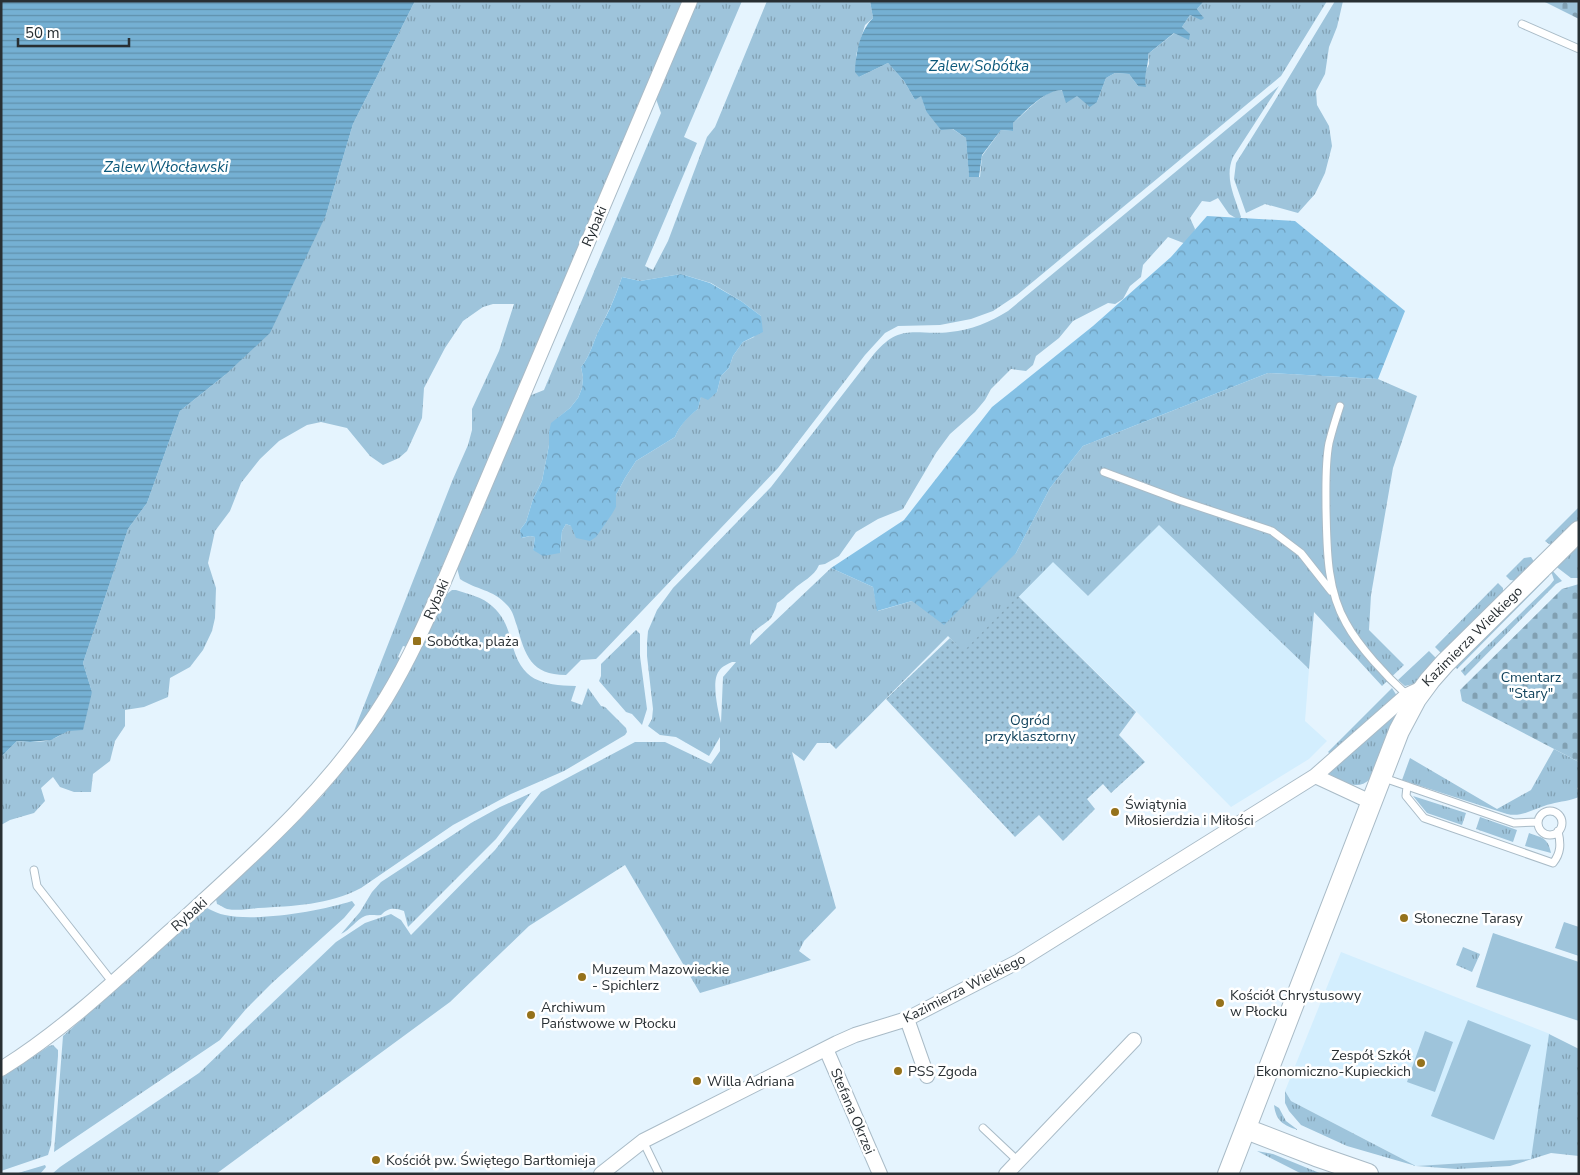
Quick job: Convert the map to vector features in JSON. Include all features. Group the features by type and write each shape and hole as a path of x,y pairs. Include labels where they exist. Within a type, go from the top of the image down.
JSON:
{"street":[{"name":"Rybaki","path":"1,1070 30,1051 113,983 259,850 319,789 359,738 386,698 414,648 438,595 690,1"},
{"name":"Kazimierza Wielkiego","path":"601,1174 643,1141 855,1035 907,1019 1019,961 1315,776 1416,691 1579,530"},
{"path":"1228,1174 1371,802 1416,691"},
{"path":"1315,776 1371,802"},
{"path":"907,1019 927,1076"},
{"path":"1006,1174 1134,1040"},
{"name":"Stefana Okrzei","path":"826,1049 880,1174"},
{"path":"1246,1128 1316,1156 1368,1174"}],"lane":[{"path":"1522,24 1579,49"},
{"path":"1340,406 1329,444 1326,484 1327,545 1330,576 1335,595 1345,622 1381,669 1416,691"},
{"path":"1104,472 1179,500 1272,531 1301,553 1335,595"},
{"path":"1381,777 1514,823 1538,822"},
{"path":"1407,786 1406,796 1424,818 1553,863 1560,851 1558,831"},
{"path":"1544,812 1555,812 1559,815 1561,826 1558,831 1548,835 1542,832 1538,822 1544,812"},
{"path":"34,870 37,886 113,983"},
{"path":"983,1128 1019,1162"},
{"path":"643,1141 659,1174"}],"shaded area":[{"path":"1159,524 1309,669 1305,721 1327,741 1309,759 1231,807 1018,596 1053,561 1088,596"},
{"name":"Zespół Szkół Ekonomiczno-Kupieckich","path":"1341,952 1550,1034 1532,1159 1416,1166 1291,1101 1285,1091"}],"green space":[{"path":"415,1 683,1 430,595 407,647 403,646 398,657 401,659 385,687 352,736 468,445 472,430 472,409 499,351 514,304 493,304 483,307 463,321 445,348 424,388 422,418 407,451 399,458 383,465 370,456 347,428 321,422 307,425 279,441 260,459 241,483 230,511 215,531 208,563 216,588 215,618 212,631 203,650 190,667 170,678 168,697 144,707 125,710 125,726 115,741 110,761 93,774 91,792 74,792 60,787 53,777 41,788 45,801 34,813 10,820 1,825 1,757 17,741 46,741 65,732 92,692 83,663 128,529 147,503 180,411 225,375 326,215 353,124"},
{"path":"697,1 742,1 684,137 697,143 645,266 653,270 668,241 707,137 715,127 767,1 870,1 873,18 865,25 856,55 859,77 888,63 904,81 915,100 921,95 926,111 966,138 969,176 980,177 982,156 1001,130 1013,131 1013,123 1048,93 1064,90 1097,102 1106,78 1115,73 1129,74 1138,86 1149,64 1148,54 1182,27 1190,15 1201,19 1203,17 1197,9 1204,1 1327,1 1281,76 1017,295 993,311 971,319 940,325 898,326 885,333 865,355 778,468 602,653 596,659 581,660 566,675 554,674 537,667 531,661 523,646 511,610 507,605 496,596 460,579 457,568 529,396 544,390 661,113 656,99","holes":["681,274 711,283 741,301 761,316 754,337 743,342 733,356 729,368 721,376 717,392 701,396 698,409 684,422 675,437 636,461 616,495 616,506 605,522 571,526 566,524 562,531 560,553 533,550 535,537 522,538 520,530 526,522 533,499 542,481 549,445 549,432 559,417 578,398 582,388 583,377 581,367 590,353 622,277 640,281"]},
{"path":"1335,1 1343,1 1337,27 1329,47 1325,74 1316,91 1317,105 1329,126 1332,146 1325,173 1315,194 1298,213 1265,204 1246,213 1234,179 1236,163"},
{"path":"1543,1 1579,1 1579,19"},
{"path":"1279,86 1233,157 1230,180 1241,217 1239,220 1229,214 1218,198 1210,202 1202,201 1190,218 1195,229 1193,239 1186,244 1168,237 1143,265 1141,277 1130,286 1123,299 1115,304 1108,303 1073,321 1059,338 1036,356 1033,365 1026,371 1011,369 991,389 975,412 950,434 936,453 903,509 878,519 856,532 839,556 825,564 819,565 811,576 777,603 771,618 752,635 750,645 831,568 873,587 878,611 912,601 1016,553 1050,488 1083,446 1268,373 1378,379 1417,396 1393,468 1371,595 1369,630 1404,665 1382,686 1314,612 1309,669 1159,525 1088,596 1053,562 964,652 948,636 836,749 830,743 817,743 804,761 792,752 836,908 804,941 799,951 811,960 700,993 625,865 529,926 450,1002 216,1174 52,1174 199,1073 336,942 365,923 391,914 401,920 411,935 495,850 541,792 635,742 665,742 711,764 720,751 720,737 709,756 676,737 660,735 648,726 652,719 653,709 647,643 648,631 657,610 673,588 771,487 874,354 884,344 892,338 909,332 938,333 973,327 1008,311","holes":["736,662 723,677 721,723 716,696 717,676 723,666"]},
{"path":"1207,216 1295,221 1405,311 1378,379 1268,373 1083,446 1050,488 1016,553 944,625 912,601 877,611 873,587 831,568 904,520 992,407 1093,326 1171,257"},
{"path":"681,274 710,283 741,301 761,316 763,332 743,342 733,356 729,368 721,376 717,392 708,400 701,397 698,409 679,429 675,437 636,461 616,495 616,507 596,537 590,541 576,538 571,526 566,524 562,531 560,553 543,556 533,550 535,537 521,538 520,530 526,522 533,499 542,481 551,423 570,408 578,398 582,388 583,377 581,367 610,309 622,277 640,281"},
{"path":"1579,507 1579,520 1553,545 1545,541"},
{"path":"1579,547 1579,578 1571,578 1554,565"},
{"path":"1531,557 1535,563 1517,581 1510,580 1506,576 1524,558"},
{"path":"1550,568 1562,581 1556,584 1465,676 1461,671 1554,580 1548,569"},
{"path":"1546,574 1549,576 1457,669 1455,667"},
{"path":"1498,583 1503,588 1503,595 1442,654 1435,647"},
{"name":"Cmentarz \"Stary\"","path":"1579,584 1579,762 1462,701 1460,690 1562,589"},
{"path":"452,590 480,598 496,610 503,618 516,656 527,673 543,682 576,686 571,701 582,705 588,688 601,706 605,707 626,728 627,732 625,735 564,771 511,794 453,825 361,888 349,894 311,904 235,910 227,909 217,904 216,899 218,895 300,819 323,795 359,750 374,729 444,596"},
{"name":"Ogród przyklasztorny","path":"1018,596 1136,712 1119,735 1145,762 1111,793 1103,784 1087,799 1095,809 1063,841 1039,815 1015,837 886,699 950,638 964,651"},
{"path":"636,630 640,634 640,656 647,709 642,725 632,714 626,712 599,681 601,664"},
{"path":"1429,651 1436,658 1417,683 1405,686 1398,680"},
{"path":"1392,688 1397,696 1333,756 1328,752"},
{"path":"1394,715 1395,718 1370,779 1360,785 1355,785 1344,782 1329,774 1329,769 1351,753"},
{"path":"1554,749 1579,762 1579,785 1577,789 1579,790 1579,797 1545,805 1519,815 1507,814 1402,780 1410,758 1497,809 1531,790"},
{"path":"531,793 496,839 408,927 404,911 392,909 381,915 365,916 341,934 360,912 372,892 381,882 471,823"},
{"path":"1413,796 1466,813 1462,825 1427,813"},
{"path":"1480,817 1517,830 1513,842 1476,829"},
{"path":"1529,833 1544,839 1551,853 1525,846"},
{"path":"352,901 355,905 344,918 272,983 246,1009 220,1040 54,1152 63,1036 159,951 203,909 207,908 220,914 238,917 254,917 307,912"},
{"path":"1564,922 1579,927 1579,956 1555,948"},
{"path":"1493,933 1579,962 1579,1021 1476,987"},
{"path":"1463,947 1480,954 1472,972 1456,965"},
{"path":"1468,1020 1531,1045 1494,1140 1431,1116"},
{"path":"1425,1031 1453,1042 1435,1092 1407,1082"},
{"path":"1549,1034 1579,1049 1579,1156 1551,1153 1510,1166 1457,1169 1416,1166 1531,1159"},
{"path":"53,1045 58,1050 58,1056 51,1145 48,1155 1,1171 1,1078"},
{"path":"1285,1091 1291,1101 1416,1166 1347,1146 1301,1125 1285,1103"},
{"path":"1274,1105 1279,1108 1286,1121 1298,1130 1281,1122 1276,1115"},
{"path":"1257,1151 1273,1154 1322,1174 1302,1174"},
{"path":"45,1165 46,1167 40,1174 15,1174"}],"water":[{"name":"Zalew Włocławski","path":"1,1 415,1 353,124 326,215 270,333 225,375 180,411 147,503 128,529 83,663 92,692 83,730 68,731 51,740 17,741 1,757"},
{"name":"Zalew Sobótka","path":"870,1 1204,1 1197,9 1204,18 1201,20 1190,15 1182,27 1190,34 1189,40 1174,33 1148,54 1145,78 1146,87 1138,86 1129,74 1115,73 1106,78 1097,102 1090,107 1077,96 1066,103 1062,90 1048,94 1013,123 1013,131 1001,130 982,155 979,177 969,177 966,138 953,129 941,130 926,111 921,96 915,100 904,81 888,63 859,77 855,72 861,36 873,18"}],"place":[{"name":"Sobótka, plaża","path":"417,641"},
{"name":"Świątynia Miłosierdzia i Miłości","path":"1115,812"},
{"name":"Słoneczne Tarasy","path":"1404,918"},
{"name":"Muzeum Mazowieckie - Spichlerz","path":"582,977"},
{"name":"Kościół Chrystusowy w Płocku","path":"1220,1003"},
{"name":"Archiwum Państwowe w Płocku","path":"531,1015"},
{"name":"Zespół Szkół Ekonomiczno-Kupieckich","path":"1421,1063"},
{"name":"PSS Zgoda","path":"898,1071"},
{"name":"Willa Adriana","path":"697,1081"},
{"name":"Kościół pw. Świętego Bartłomieja","path":"376,1160"}]}
